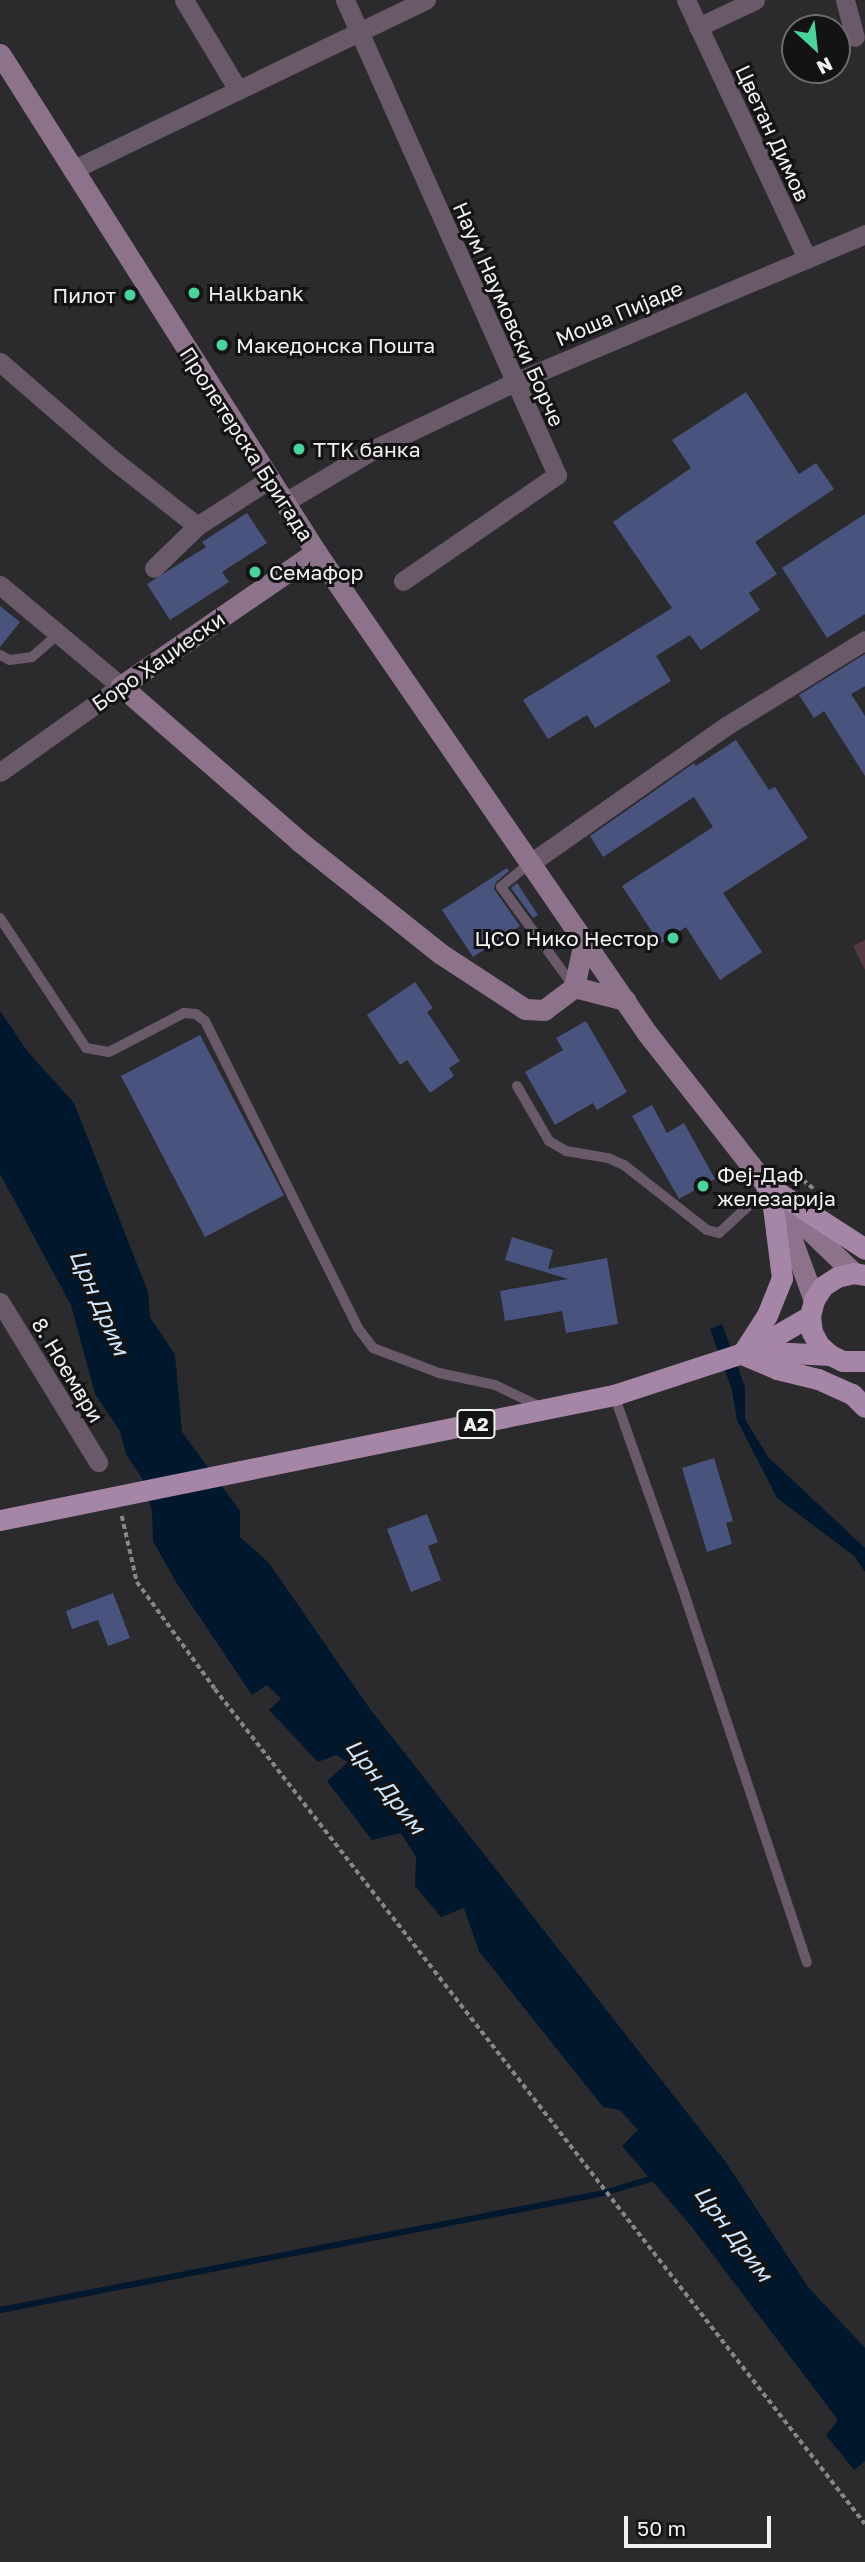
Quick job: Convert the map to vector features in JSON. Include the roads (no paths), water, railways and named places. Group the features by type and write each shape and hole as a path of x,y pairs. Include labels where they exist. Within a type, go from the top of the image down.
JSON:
{"main road":[{"path":"770,1191 865,1249"},
{"path":"770,1191 782,1278 767,1315 742,1354 777,1369 818,1378 852,1394 865,1407"},
{"name":"A2","path":"742,1354 812,1308 823,1286 837,1277 860,1274"},
{"path":"812,1308 812,1332 819,1345 830,1355"},
{"name":"A2","path":"0,1520 614,1395 742,1354 830,1355 863,1365"}],"street":[{"path":"184,0 238,90"},
{"name":"Наум Наумовски Борче","path":"345,0 557,475 403,581"},
{"path":"72,170 426,0"},
{"name":"Цветан Димов","path":"686,0 807,258"},
{"path":"698,27 755,0"},
{"path":"845,0 855,37"},
{"name":"Пролетерска Бригада","path":"0,54 316,552 647,1033 770,1191"},
{"name":"Моша Пијаде","path":"285,502 378,447 515,382 865,234"},
{"path":"0,362 113,459 197,526"},
{"path":"154,568 197,526 270,479"},
{"name":"Боро Хаџиески","path":"0,772 316,552"},
{"path":"0,585 299,841 451,961 525,1009 544,1010 574,987 584,942"},
{"path":"529,864 726,726 865,640"},
{"path":"574,987 625,1000"},
{"path":"770,1191 860,1274"},
{"path":"770,1191 812,1308"},
{"name":"8. Ноември","path":"0,1302 98,1462"}],"lane":[{"path":"0,655 10,660 32,657 58,634"},
{"path":"529,864 501,887 574,987"},
{"path":"0,918 86,1048 109,1052 184,1013 196,1014 205,1021 358,1328 373,1348 439,1373 495,1385 545,1409"},
{"path":"517,1086 549,1141 566,1152 608,1157 624,1165 707,1230 719,1233 770,1191"},
{"path":"614,1395 685,1596 807,1962"}],"water":[{"name":"Црн Дрим","path":"0,1011 28,1052 74,1103 148,1292 150,1317 175,1355 182,1432 240,1511 240,1537 269,1563 370,1709 725,2161 808,2287 865,2348 865,2461 854,2470 826,2435 838,2420 692,2227 622,2146 638,2130 620,2110 603,2107 479,1951 464,1908 441,1917 415,1886 416,1857 401,1833 372,1840 327,1781 348,1762 336,1755 318,1762 269,1710 281,1699 267,1685 252,1695 176,1582 153,1541 152,1511 142,1478 126,1454 120,1431 95,1394 71,1305 0,1174"},
{"path":"722,1324 745,1387 745,1419 768,1457 865,1548 865,1572 854,1556 777,1498 737,1420 732,1390 710,1329"}],"waterway":[{"path":"0,2310 604,2193 657,2177"}],"place":[{"name":"Halkbank","path":"194,293"},
{"name":"Пилот","path":"130,295"},
{"name":"Македонска Пошта","path":"222,345"},
{"name":"TTK банка","path":"299,449"},
{"name":"Семафор","path":"255,572"},
{"name":"ЦСО Нико Нестор","path":"673,938"},
{"name":"Феј-Даф железарија","path":"703,1186"}]}
